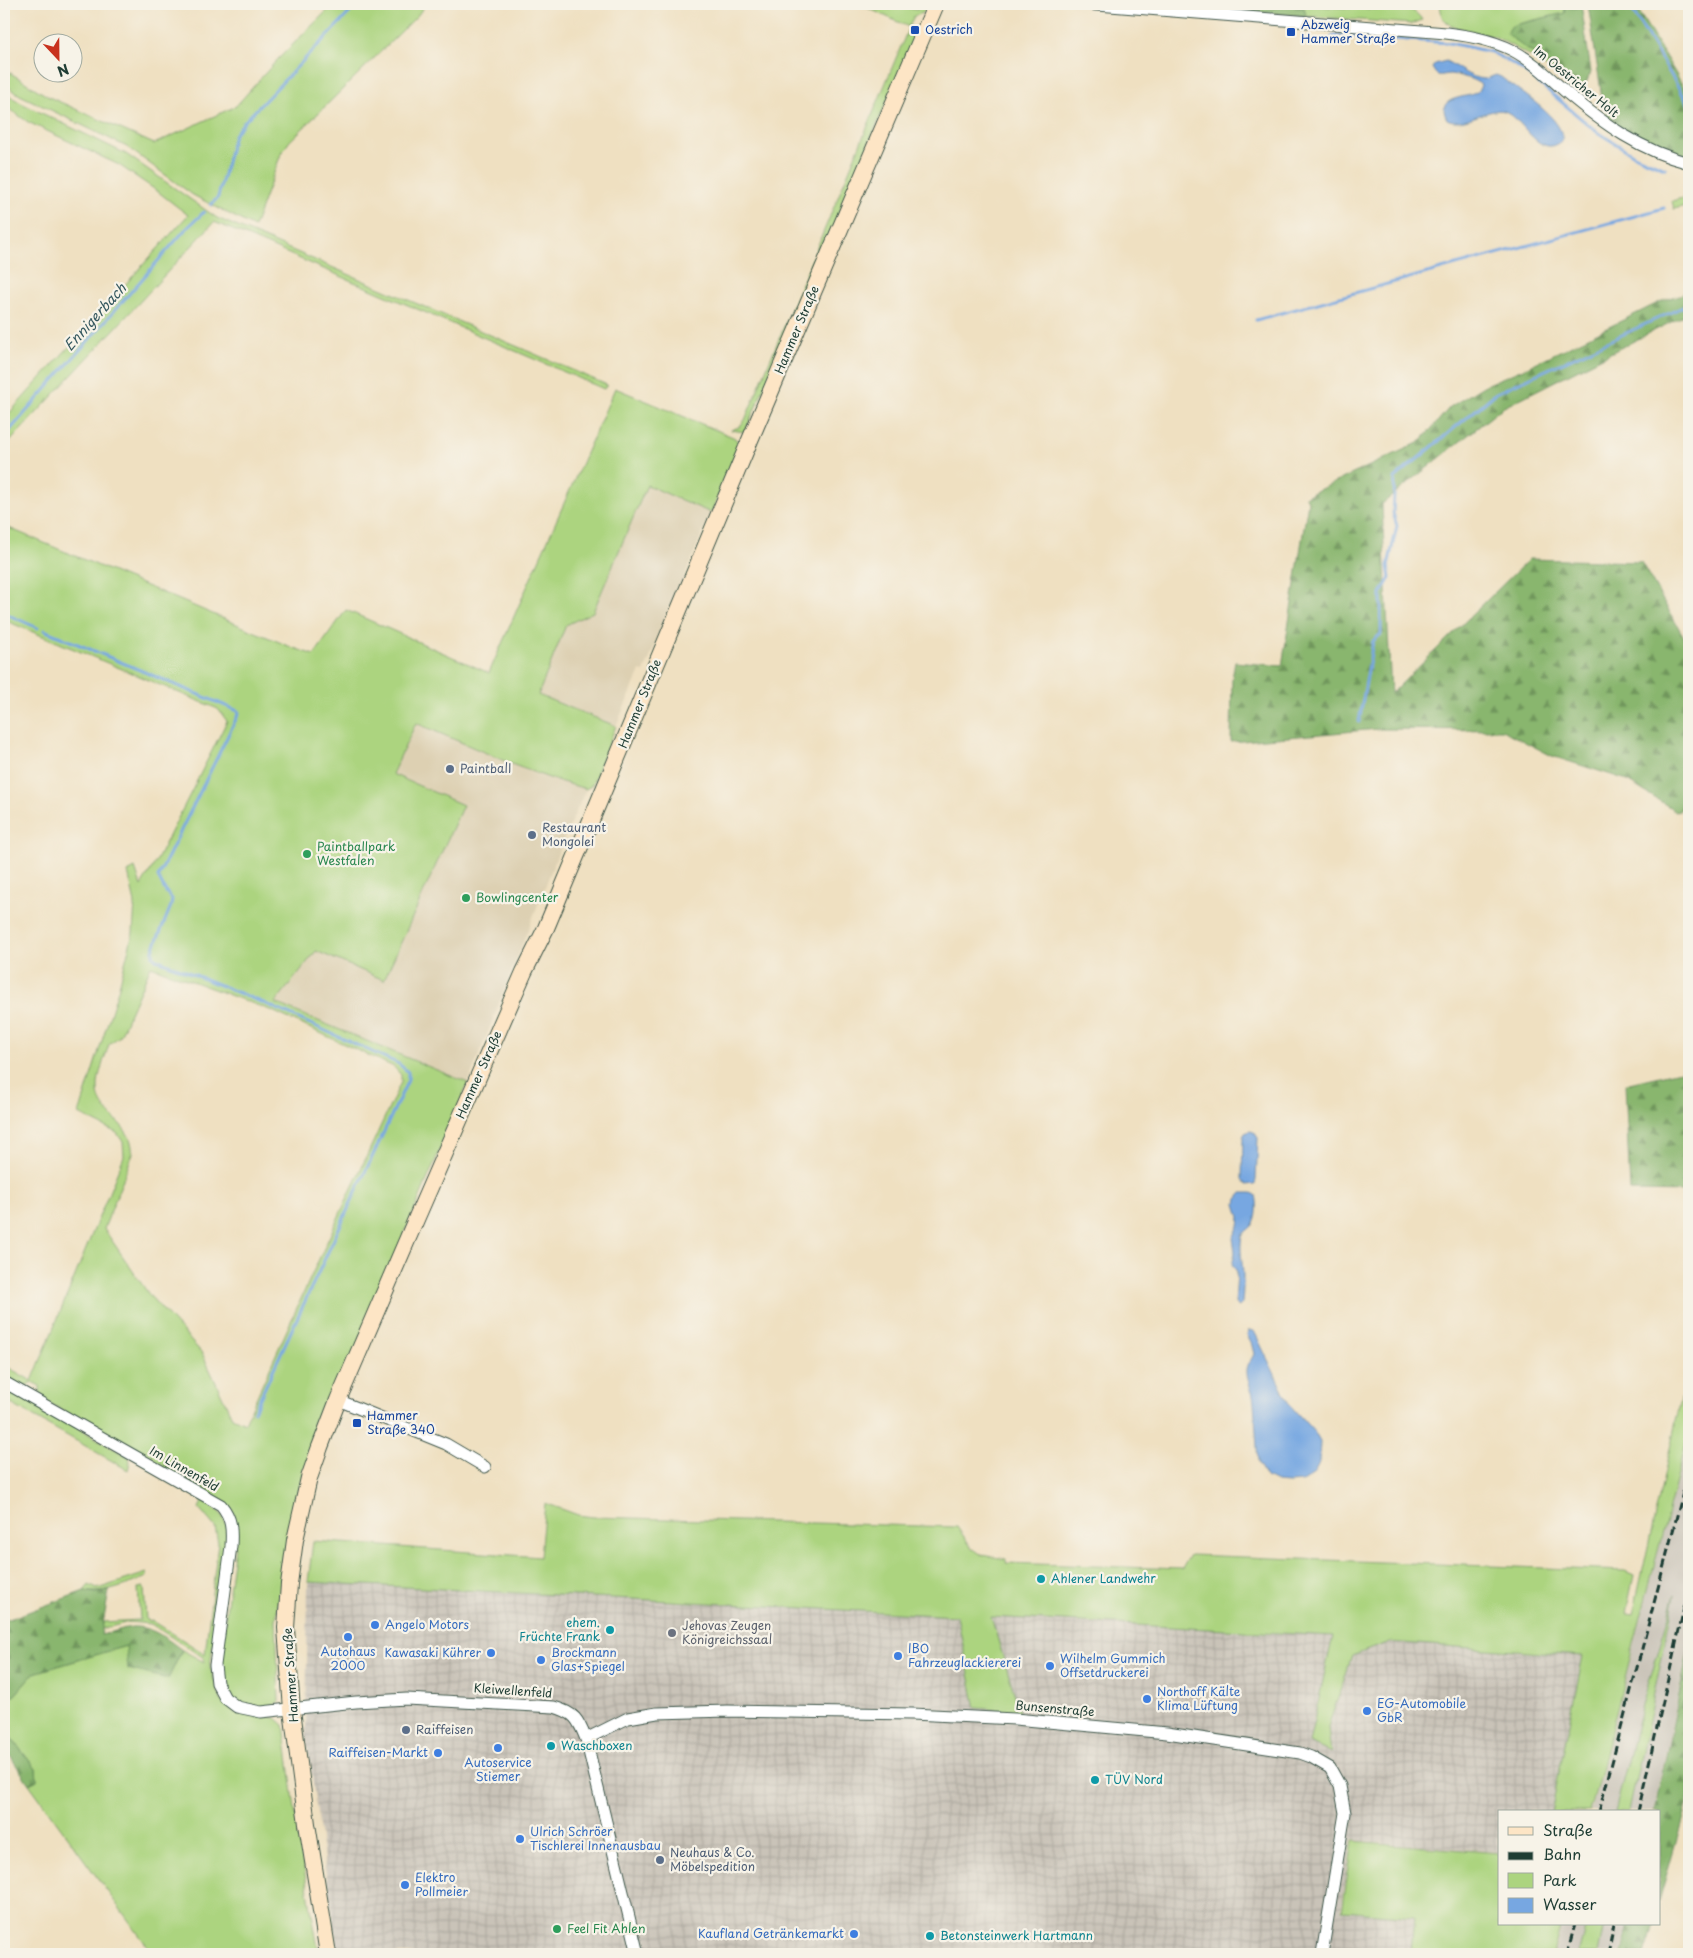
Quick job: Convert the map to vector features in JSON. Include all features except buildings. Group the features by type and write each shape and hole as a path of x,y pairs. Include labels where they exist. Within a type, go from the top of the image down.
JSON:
{"main road":[{"name":"Hammer Straße","path":"328,1954 307,1824 292,1710 286,1628 295,1540 309,1478 338,1400 417,1216 554,910 750,440 936,4"}],"street":[{"name":"Im Oestricher Holt","path":"1085,4 1456,34 1476,38 1513,51 1529,61 1586,108 1624,136 1662,154 1689,163"},
{"name":"Im Linnenfeld","path":"4,1382 221,1505 230,1518 232,1529 214,1665 217,1683 225,1698 237,1708 261,1712 292,1710"},
{"path":"338,1400 446,1444 485,1467"},
{"name":"Kleiwellenfeld","path":"292,1710 356,1702 406,1699 554,1707 569,1712 579,1722 586,1739 638,1954"},
{"name":"Bunsenstraße","path":"586,1739 628,1718 657,1713 912,1714 1015,1719 1167,1733 1300,1753 1330,1768 1340,1786 1345,1813 1322,1954"}],"shaded area":[{"path":"647,485 711,513 644,672 640,671 616,726 538,695 566,625 593,612"},
{"path":"417,723 514,765 586,789 564,838 468,1083 275,1004 316,951 384,980 463,805 392,774"},
{"path":"1689,1434 1689,1644 1653,1810 1592,1810"},
{"path":"308,1582 958,1616 976,1708 1020,1712 990,1617 1333,1636 1309,1743 1331,1753 1328,1727 1352,1656 1389,1642 1583,1656 1551,1810 1498,1810 1498,1852 1352,1840 1341,1911 1414,1917 1411,1954 338,1954 306,1737"},
{"path":"1561,1926 1628,1926 1621,1954 1554,1954"}],"green space":[{"path":"334,4 426,4 417,16 289,142 281,154 254,227 193,195 127,147 20,95 4,84 4,69 49,97 154,144 236,106 277,60"},
{"path":"859,4 894,4 917,10 922,4 929,4 923,13 914,16 909,26 916,33 745,432 731,430 739,427 745,420 909,27"},
{"path":"1148,4 1303,4 1306,16"},
{"path":"1303,4 1391,10 1392,7 1409,9 1422,20 1412,24 1306,16"},
{"path":"1440,4 1564,4 1565,13 1514,25 1515,41 1543,61 1556,75 1537,60 1496,37 1451,26 1442,17"},
{"path":"1564,4 1581,4 1591,72 1586,83 1577,87 1563,82 1546,62 1514,40 1507,32 1514,25 1565,13"},
{"path":"1588,4 1636,4 1637,9 1689,96 1689,157 1639,139 1609,120 1603,105"},
{"path":"4,92 21,103 126,154 217,218 607,385 604,389 214,222 4,448 4,419 188,215 119,165 28,122 4,105"},
{"path":"1689,196 1689,205 1674,209 1672,201"},
{"path":"1689,292 1689,313 1502,408 1382,504 1391,694 1529,559 1641,562 1688,644 1689,807 1676,811 1624,779 1552,756 1502,730 1378,729 1231,742 1232,678 1235,662 1282,666 1308,502 1306,496 1420,442 1450,407 1485,385 1523,369 1664,300"},
{"path":"615,388 736,439 740,446 711,513 647,485 593,612 566,625 538,695 616,726 592,785 586,789 552,779 514,765 416,723 392,774 463,805 384,980 316,951 275,1003 468,1083 304,1472 293,1512 283,1562 276,1620 279,1702 263,1709 245,1706 234,1700 224,1689 219,1665 237,1531 235,1517 230,1508 223,1502 44,1400 40,1394 40,1386 32,1382 24,1387 4,1377 4,1365 32,1381 124,1156 123,1142 117,1133 79,1114 118,990 133,933 135,903 128,872 135,868 141,886 158,858 227,721 218,709 4,620 4,526 314,655 346,610 489,673","holes":["151,966 270,1010 394,1067 401,1075 401,1082 245,1423 232,1417 202,1353 150,1296 104,1229 133,1153 128,1135 102,1104 99,1098 98,1084 109,1044 120,1036"]},
{"path":"1689,1069 1689,1192 1630,1191 1625,1084"},
{"path":"1689,1363 1689,1432 1591,1810 1551,1810 1583,1656 1389,1642 1352,1656 1328,1727 1331,1753 1309,1743 1333,1636 991,1617 1020,1712 976,1708 957,1616 308,1582 313,1541 540,1557 545,1503 578,1515 593,1517 957,1527 972,1548 982,1555 1006,1559 1006,1563 1182,1569 1190,1555 1625,1571 1634,1575 1626,1613 1633,1614"},
{"path":"4,1386 129,1457 128,1470 4,1400"},
{"path":"203,1500 219,1512 228,1531 210,1667 221,1700 235,1712 276,1718 284,1725 299,1840 319,1954 153,1954 29,1784 37,1780 36,1769 4,1729 4,1701 15,1695 34,1673 126,1646 168,1679 182,1650 204,1662 204,1658 151,1624 129,1622 102,1629 103,1622 140,1620 138,1588 144,1587 146,1620 153,1621 205,1654 218,1543 215,1527 199,1508"},
{"path":"147,1573 147,1577 116,1588 100,1592 84,1591 89,1585 97,1589"},
{"path":"84,1591 96,1593 109,1591 101,1635 139,1627 159,1634 182,1650 168,1679 128,1669 126,1646 34,1673 15,1695 4,1701 4,1621"},
{"path":"1675,1595 1629,1810 1616,1810 1642,1705"},
{"path":"1689,1648 1689,1796 1660,1898 1660,1810 1654,1810"},
{"path":"4,1729 36,1769 37,1780 29,1784 4,1747"},
{"path":"1353,1841 1498,1853 1498,1926 1560,1926 1553,1954 1411,1954 1414,1917 1342,1911"},
{"path":"1585,1926 1604,1926 1598,1954 1578,1954"},
{"path":"1629,1926 1652,1926 1645,1954 1622,1954"}],"water":[{"path":"1446,61 1479,78 1486,79 1496,75 1501,77 1549,115 1561,132 1562,141 1554,146 1539,143 1513,117 1501,110 1461,121 1447,119 1444,111 1448,102 1477,92 1481,85 1462,76 1436,74 1432,68 1435,64"},
{"path":"1254,1132 1258,1138 1256,1180 1255,1184 1247,1185 1242,1179 1243,1137 1245,1133"},
{"path":"1242,1193 1256,1195 1257,1215 1255,1222 1244,1233 1241,1241 1243,1290 1242,1303 1239,1307 1235,1304 1237,1272 1232,1264 1235,1253 1233,1238 1239,1226 1240,1217 1236,1204 1237,1199"},
{"path":"1249,1330 1254,1331 1289,1404 1315,1433 1320,1442 1319,1463 1314,1474 1302,1482 1276,1482 1266,1477 1258,1463 1254,1402 1247,1373 1248,1365 1254,1354 1247,1335"}],"waterway":[{"name":"Ennigerbach","path":"211,205 218,197 234,135 244,122 358,4"},
{"path":"1631,4 1633,12 1689,105"},
{"path":"1332,37 1342,35 1449,43 1491,52 1517,66 1533,78 1597,132 1636,156 1665,168"},
{"path":"1256,320 1664,208"},
{"name":"Ennigerbach","path":"4,437 185,230 204,212"},
{"path":"1359,722 1373,641 1381,634 1381,593 1390,578 1388,566 1397,526 1393,513 1395,478 1496,393 1689,304"},
{"path":"4,613 38,628"},
{"path":"44,630 239,713 158,877 172,899 171,906 153,950 153,956 156,959 266,1004 399,1064 408,1072 408,1080 254,1411"}],"railway":[{"path":"1600,1810 1689,1470"},
{"path":"1638,1810 1689,1586"},
{"path":"1567,1954 1574,1926"},
{"path":"1608,1954 1614,1926"}],"place":[{"name":"Oestrich","path":"915,30"},
{"name":"Abzweig Hammer Straße","path":"1291,32"},
{"name":"Paintball","path":"450,769"},
{"name":"Restaurant Mongolei","path":"532,835"},
{"name":"Paintballpark Westfalen","path":"307,854"},
{"name":"Bowlingcenter","path":"466,898"},
{"name":"Hammer Straße 340","path":"357,1423"},
{"name":"Ahlener Landwehr","path":"1041,1579"},
{"name":"Angelo Motors","path":"375,1625"},
{"name":"ehem. Früchte Frank","path":"610,1630"},
{"name":"Jehovas Zeugen Königreichssaal","path":"672,1633"},
{"name":"Autohaus 2000","path":"348,1637"},
{"name":"Kawasaki Kührer","path":"491,1653"},
{"name":"IBO Fahrzeuglackiererei","path":"898,1656"},
{"name":"Brockmann Glas+Spiegel","path":"541,1660"},
{"name":"Wilhelm Gummich Offsetdruckerei","path":"1050,1666"},
{"name":"Northoff Kälte Klima Lüftung","path":"1147,1699"},
{"name":"EG-Automobile GbR","path":"1367,1711"},
{"name":"Raiffeisen","path":"406,1730"},
{"name":"Waschboxen","path":"551,1746"},
{"name":"Autoservice Stiemer","path":"498,1748"},
{"name":"Raiffeisen-Markt","path":"438,1753"},
{"name":"TÜV Nord","path":"1095,1780"},
{"name":"Ulrich Schröer Tischlerei Innenausbau","path":"520,1839"},
{"name":"Neuhaus & Co. Möbelspedition","path":"660,1860"},
{"name":"Elektro Pollmeier","path":"405,1885"},
{"name":"Feel Fit Ahlen","path":"557,1929"},
{"name":"Kaufland Getränkemarkt","path":"854,1934"},
{"name":"Betonsteinwerk Hartmann","path":"930,1936"}]}
